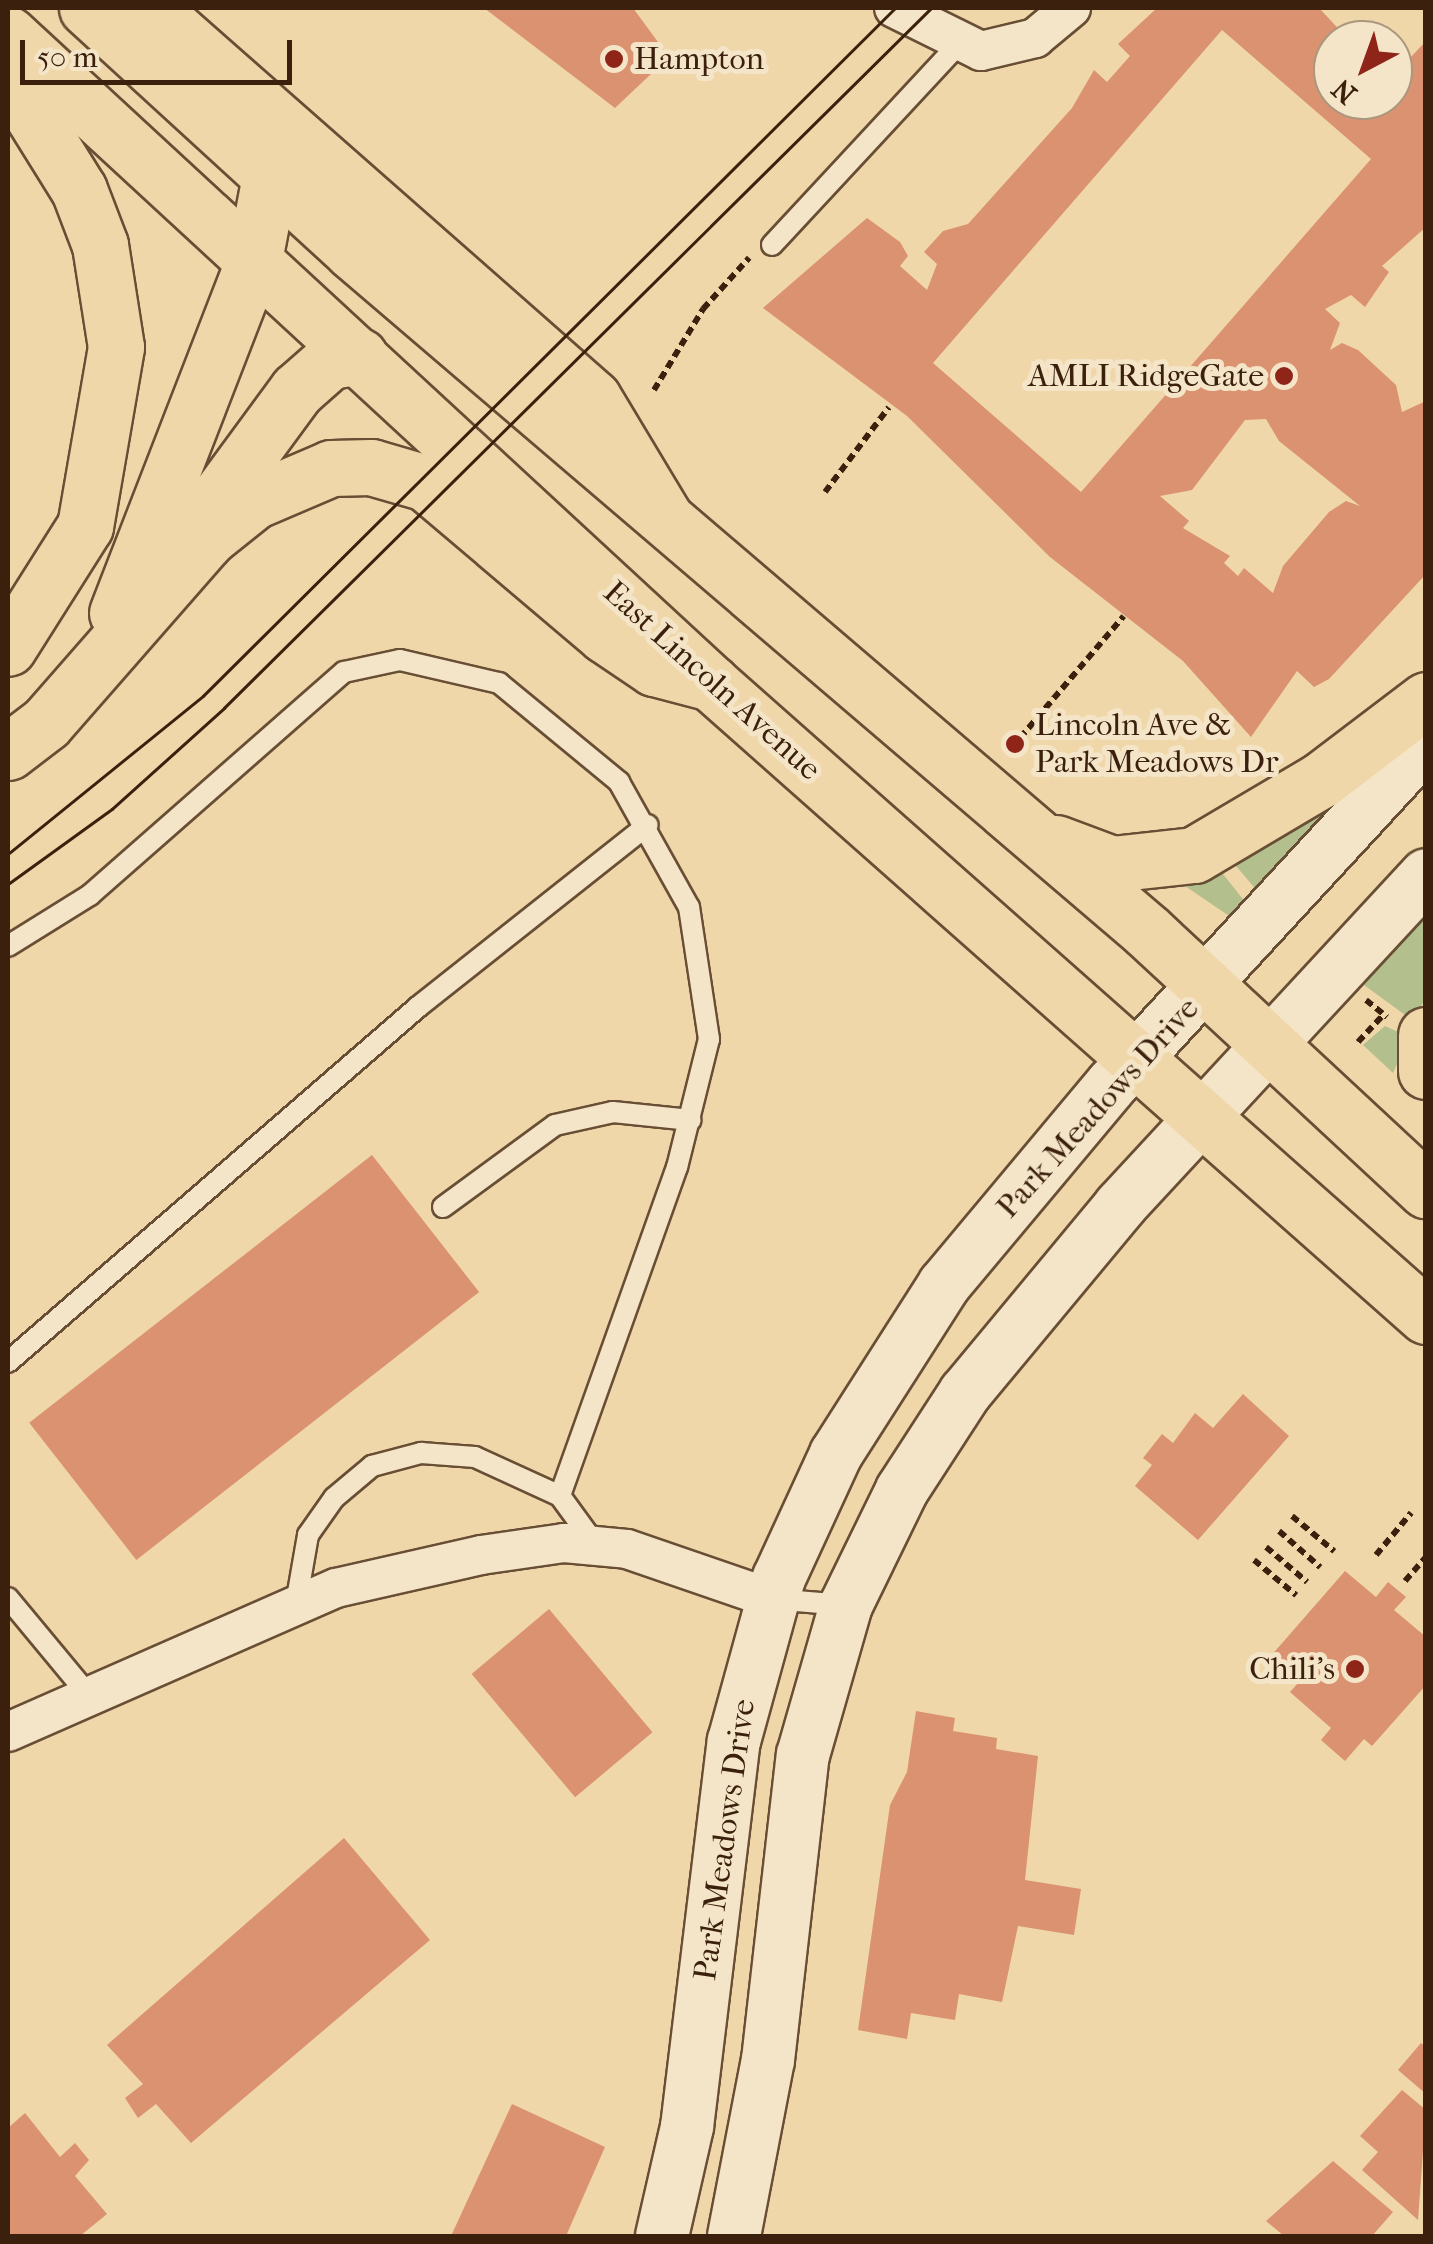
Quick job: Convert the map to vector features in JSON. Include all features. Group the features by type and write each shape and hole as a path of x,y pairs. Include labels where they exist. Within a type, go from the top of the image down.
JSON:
{"main road":[{"path":"87,8 270,176 1038,836 1426,1190"},
{"path":"150,8 593,398 665,518"},
{"name":"East Lincoln Avenue","path":"8,34 712,683 1426,1316"},
{"path":"8,76 79,190 100,246 116,347 85,526 8,648"},
{"path":"100,658 254,260 270,176"},
{"path":"8,752 46,723 164,580 297,390 330,362 360,356"},
{"path":"164,580 254,501 316,472 372,467 426,483 463,507 654,668 712,683"},
{"path":"1038,836 1112,864 1194,855 1321,780 1426,700"},
{"name":"Park Meadows Drive","path":"662,2236 688,2128 734,1741 772,1599 836,1454 900,1345 1135,1058 1206,987 1426,744"},
{"name":"Park Meadows Drive","path":"734,2236 768,2060 803,1755 846,1605 902,1490 965,1392 1202,1118 1426,875"},
{"path":"1401,1024 1426,1072"}],"street":[{"path":"894,8 958,45 1018,45 1071,8"},
{"path":"8,1732 86,1692 296,1604 481,1555 596,1546 772,1599"}],"lane":[{"path":"772,245 958,45"},
{"path":"8,946 90,895 344,672 400,660 459,667 507,687 564,728 648,825 689,907 702,963 708,1039 692,1120 560,1496"},
{"path":"8,1362 418,1007 648,825"},
{"path":"443,1207 554,1125 613,1112 692,1120"},
{"path":"296,1604 308,1535 372,1466 420,1452 475,1457 560,1496 596,1546"},
{"path":"8,1598 86,1692"},
{"path":"772,1599 846,1605"}],"path":[{"path":"654,390 703,309 772,245"},
{"path":"825,492 890,407"},
{"path":"1020,738 1124,616"},
{"path":"1360,995 1401,1024"},
{"path":"1358,1042 1401,1024"},
{"path":"1376,1555 1411,1513"},
{"path":"1292,1516 1334,1552"},
{"path":"1279,1531 1320,1566"},
{"path":"1266,1546 1308,1582"},
{"path":"1406,1580 1426,1557"},
{"path":"1254,1560 1296,1595"}],"green space":[{"path":"1380,751 1266,901 1229,858"},
{"path":"1215,864 1246,903 1241,924 1185,886"},
{"path":"1425,915 1425,1000 1412,1020 1364,985"},
{"path":"1385,1026 1409,1037 1393,1073 1363,1045"}],"building":[{"name":"Hampton","path":"484,8 633,8 669,57 615,108"},
{"name":"AMLI RidgeGate","path":"1157,8 1319,8 1330,20 1313,20 1313,109 1222,30 933,363 1081,492 1371,159 1326,120 1413,120 1413,55 1426,41 1426,227 1382,266 1389,272 1365,307 1351,295 1325,309 1340,323 1330,350 1342,343 1358,350 1396,385 1402,412 1426,401 1426,574 1329,679 1314,687 1297,671 1251,737 1183,661 1050,557 907,416 763,308 867,218 900,242 908,256 900,266 927,290 937,264 924,252 943,231 968,224 1072,108 1094,70 1107,82 1130,56 1118,44","holes":["1266,419 1279,441 1360,506 1346,501 1329,512 1283,566 1273,593 1244,568 1238,576 1224,563 1230,556 1183,528 1189,521 1160,496 1192,490 1245,420"]},
{"path":"372,1155 479,1292 136,1560 29,1423"},
{"path":"1243,1394 1289,1436 1198,1540 1135,1486 1152,1465 1143,1458 1162,1434 1173,1443 1195,1413 1213,1428"},
{"name":"Chili's","path":"1345,1571 1376,1597 1388,1582 1406,1597 1394,1610 1426,1637 1426,1685 1372,1746 1364,1739 1345,1761 1321,1740 1331,1728 1290,1692 1299,1682 1270,1657"},
{"path":"549,1609 652,1732 575,1797 472,1674"},
{"path":"916,1711 955,1718 953,1731 997,1738 996,1749 1038,1756 1025,1880 1081,1889 1074,1935 1018,1926 1002,2002 959,1994 955,2020 911,2013 907,2039 858,2030 890,1805 907,1772"},
{"path":"344,1838 430,1940 191,2143 156,2104 138,2118 125,2098 143,2084 107,2045"},
{"path":"1421,2043 1426,2047 1426,2094 1398,2070"},
{"path":"1402,2090 1426,2110 1418,2220 1362,2170 1378,2152 1360,2136"},
{"path":"512,2104 605,2147 566,2236 451,2236"},
{"path":"25,2113 60,2157 75,2143 89,2160 75,2176 107,2214 80,2236 8,2236 8,2128"},
{"path":"1333,2161 1393,2212 1372,2236 1284,2236 1266,2221"}],"tram line":[{"path":"8,854 203,696 895,8"},
{"path":"8,884 112,809 224,708 931,8"}],"place":[{"name":"Hampton","path":"614,59"},
{"name":"AMLI RidgeGate","path":"1284,376"},
{"name":"Lincoln Ave & Park Meadows Dr","path":"1015,744"},
{"name":"Chili's","path":"1355,1669"}]}
